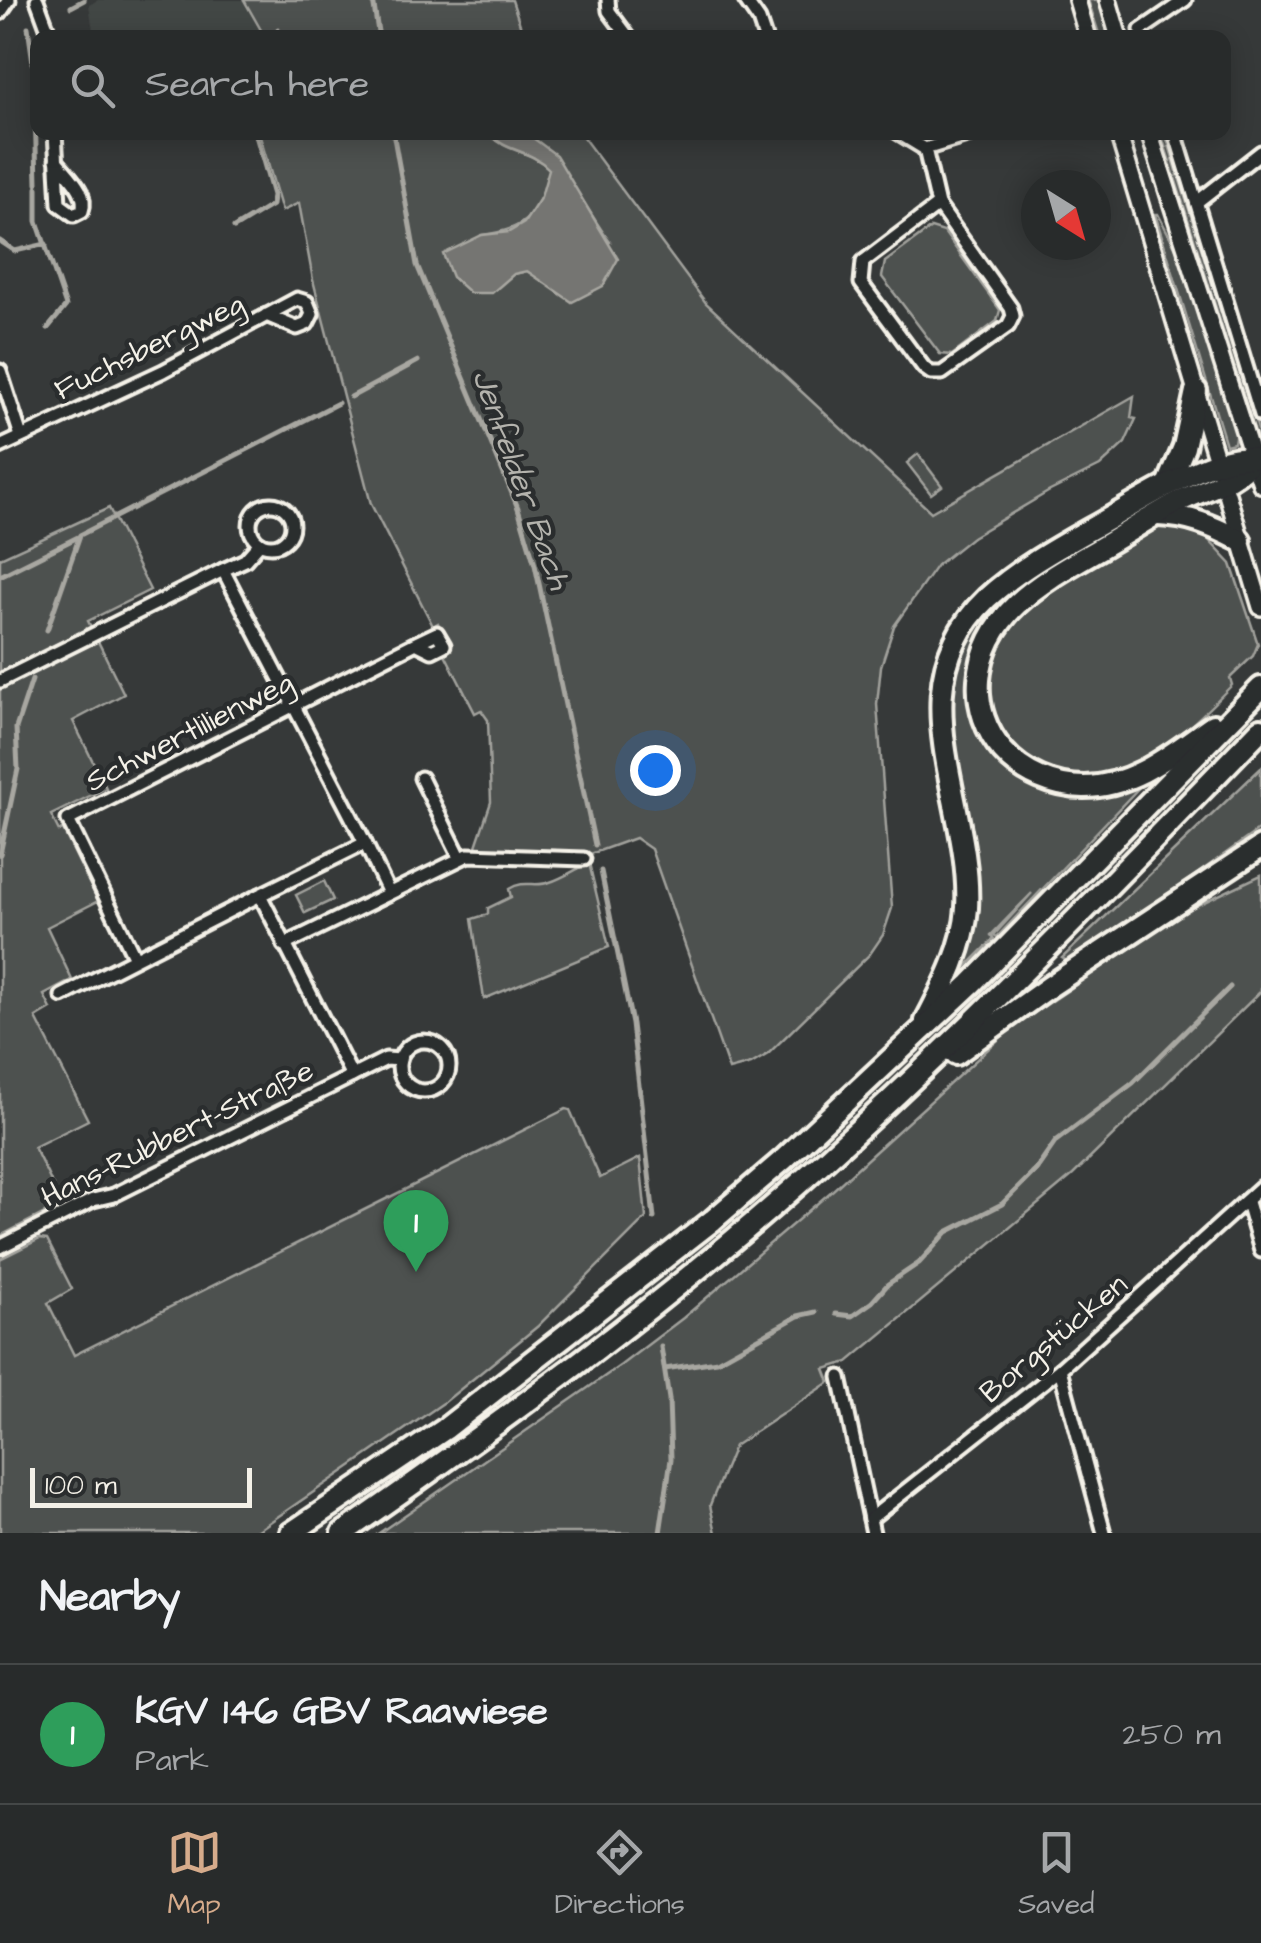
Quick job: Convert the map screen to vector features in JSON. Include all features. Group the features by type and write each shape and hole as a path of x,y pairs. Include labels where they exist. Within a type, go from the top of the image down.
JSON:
{"highway":[{"path":"1168,484 1191,426 1196,392"},
{"path":"918,1037 952,970 966,912 967,864 941,721 945,667 956,638 988,597 1030,565 1168,484 1242,472 1253,458"},
{"path":"1220,474 1046,580 1019,601 990,640 980,672 980,702 989,730 1006,755 1037,776 1063,785 1103,786 1166,758 1256,692"},
{"path":"1158,515 1206,523 1240,540"},
{"path":"291,1533 446,1429 713,1220 918,1037 1256,692"},
{"path":"343,1533 463,1449 652,1306 801,1182 992,1005 1261,729"},
{"path":"890,1102 1049,987 1261,847"},
{"path":"1232,867 1261,856"}],"main road":[{"path":"1077,0 1086,30"},
{"path":"1108,0 1117,30"},
{"path":"1120,140 1261,607"},
{"path":"1152,140 1261,484"}],"street":[{"path":"0,12 9,0"},
{"path":"38,0 48,30"},
{"path":"608,0 609,11 622,30"},
{"path":"745,0 762,30"},
{"path":"1147,30 1185,0"},
{"path":"55,140 56,160"},
{"path":"909,140 925,150 938,206 1012,308 1013,316 1008,326 942,372 932,374 860,283 859,272 862,262 938,206"},
{"path":"925,150 956,140"},
{"path":"1177,140 1257,384 1261,415"},
{"path":"1197,202 1261,152"},
{"name":"Fuchsbergweg","path":"0,447 163,371 266,316"},
{"path":"0,371 21,436"},
{"path":"0,682 245,560 260,543"},
{"path":"223,570 390,893"},
{"name":"Schwertlilienweg","path":"135,958 68,820 416,643"},
{"path":"421,778 460,857"},
{"path":"62,996 364,843"},
{"path":"284,945 460,857 478,854 584,859"},
{"name":"Hans-Rubbert-Straße","path":"0,1248 352,1076 260,895"},
{"path":"428,1042 444,1052 448,1071 438,1087 422,1092 403,1080 400,1060 411,1045 428,1042"},
{"path":"352,1076 386,1058 400,1060"},
{"name":"Borgstücken","path":"872,1526 1060,1370 1261,1187"},
{"path":"1247,1202 1261,1252"},
{"path":"1060,1370 1104,1533"},
{"path":"840,1377 872,1526"}],"shaded area":[{"path":"98,0 243,0 260,30 93,30 89,5"},
{"path":"244,0 512,0 522,30 261,30"},
{"path":"1088,0 1098,0 1108,30 1098,30"},
{"path":"261,140 497,140 550,169 541,197 529,216 511,228 482,235 514,274 527,271 547,284 610,242 557,164 531,140 585,140 706,303 931,512 1134,396 1131,418 1136,419 1125,443 1100,466 972,537 937,565 894,626 881,666 877,704 892,908 883,935 870,954 768,1054 751,1064 729,1070 651,849 635,838 588,855 475,849 491,802 488,720 481,710 475,713 445,654 451,650 438,623 433,626 371,504 313,280 299,203 282,211"},
{"path":"536,140 556,155 618,259 603,286 572,302 527,271 514,274 492,293 470,293 452,277 443,254 482,235 509,232 524,223 541,197 549,169 497,141"},
{"path":"1163,140 1167,140 1261,439 1261,451"},
{"path":"1155,214 1180,256 1236,431 1234,443 1226,445"},
{"path":"931,228 944,232 1000,310 997,321 952,355 940,354 882,277 885,262"},
{"path":"918,454 942,486 931,494 907,463"},
{"path":"1197,481 1198,487 1034,580 973,682 1027,779 1147,779 997,937 994,935 1032,893 991,935 994,939 960,973 976,899 951,730 952,673 965,640 993,604 1027,578 1156,500"},
{"path":"109,508 150,590 88,621 124,694 73,721 106,788 51,815 59,831 63,830 98,901 47,927 72,980 44,995 51,1009 36,1018 88,1120 34,1147 62,1204 0,1236 0,558"},
{"path":"1163,524 1203,528 1204,535 1231,564 1258,644 1253,656 1230,678 1232,685 1193,723 1134,764 1087,776 1059,773 1034,763 1014,747 999,726 990,702 990,674 999,645 1027,610 1072,574"},
{"path":"1261,768 1261,828 1072,964 1062,958"},
{"path":"589,863 609,947 484,999 472,919 488,914 488,908 511,897 509,889 515,886 550,882"},
{"path":"1261,875 1261,991 1073,1175 848,1362 825,1369 830,1382 734,1446 710,1505 716,1533 379,1533 683,1318 833,1190 1009,1030 1187,910"},
{"path":"324,881 333,900 305,913 296,895"},
{"path":"570,1110 600,1178 640,1158 646,1218 538,1326 446,1401 254,1533 0,1533 0,1259 40,1239 47,1240 72,1289 48,1303 74,1355"}],"waterway":[{"path":"71,7 84,0"},
{"name":"Jenfelder Bach","path":"373,0 378,30"},
{"path":"28,27 30,41"},
{"path":"36,140 37,184"},
{"path":"234,228 272,205 273,195 257,140"},
{"name":"Jenfelder Bach","path":"394,140 417,265 518,508 535,565 595,845"},
{"path":"37,188 37,221 66,306 48,328"},
{"path":"0,241 15,251 46,244"},
{"path":"351,397 418,361"},
{"path":"47,630 80,535 338,403"},
{"path":"0,576 78,537"},
{"path":"0,854 18,769 16,728 32,680"},
{"name":"Jenfelder Bach","path":"601,871 632,1024 654,1218"},
{"path":"836,1314 852,1316 919,1263 947,1232 1002,1204 1036,1170 1056,1141 1133,1083 1230,987"},
{"path":"665,1369 717,1361 798,1316 816,1312"},
{"name":"Jenfelder Bach","path":"660,1533 671,1459 669,1399 661,1347"}],"place":[{"name":"KGV 146 GBV Raawiese","path":"416,1272"}]}
